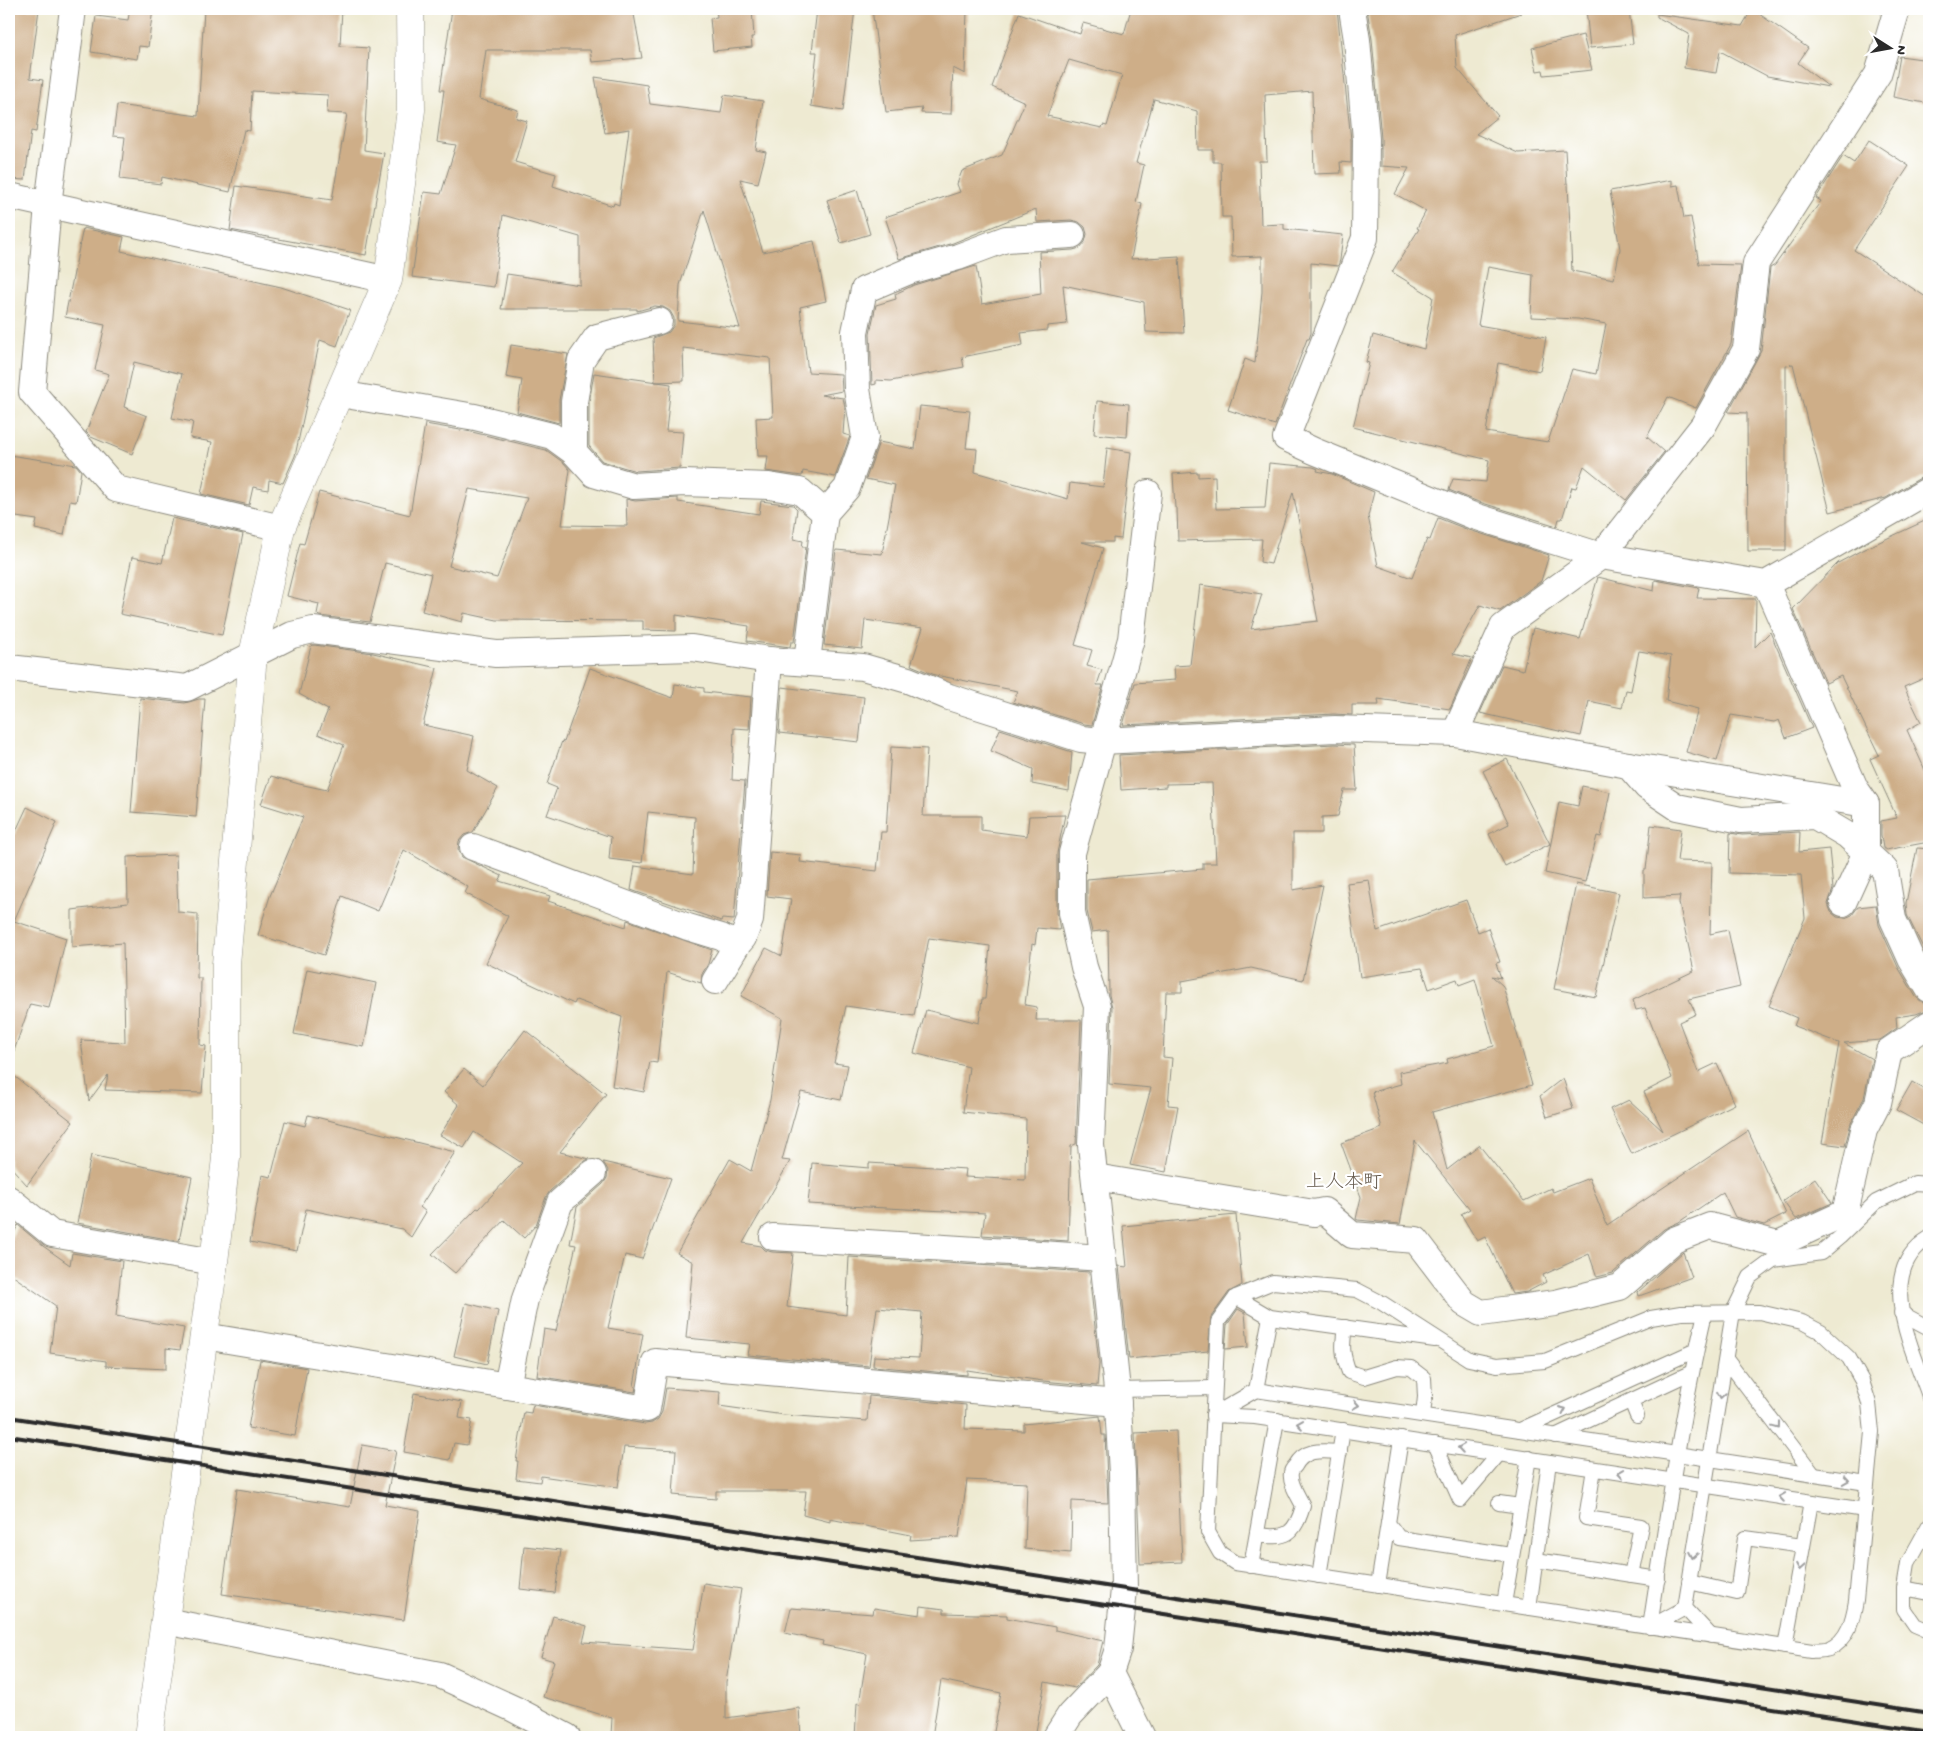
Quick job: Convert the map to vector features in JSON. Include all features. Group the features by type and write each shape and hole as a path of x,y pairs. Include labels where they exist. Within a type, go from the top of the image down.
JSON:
{"street":[{"path":"72,9 48,205 32,392 116,490 281,528"},
{"path":"149,1737 214,1262 226,1158 226,964 253,655 281,528 388,280 411,110 410,9"},
{"path":"1352,9 1357,40 1366,139 1365,238 1286,438 1471,515 1601,556 1766,584 1929,490"},
{"path":"1456,733 1503,627 1601,556 1703,426 1746,349 1756,263 1878,74 1897,9"},
{"path":"9,196 388,280"},
{"path":"808,662 825,513 847,488 865,437 857,389 855,332 864,290 909,272 958,257 1006,239 1072,235"},
{"path":"574,452 574,402 581,360 596,336 658,321"},
{"path":"340,394 475,417 552,436 574,452 594,474 634,486 684,483 776,487 800,491 825,513"},
{"path":"1056,1737 1070,1715 1110,1673 1118,1648 1124,1589 1122,1473 1117,1396 1091,1146 1097,1006 1084,967 1072,913 1072,853 1131,639 1148,493"},
{"path":"1766,584 1855,788 1866,804 1866,852 1843,903"},
{"path":"9,668 187,688 292,636 314,630 496,654 692,648 769,660 863,667 908,680 949,697 1081,739 1102,741 1335,729 1456,733 1628,765 1866,804"},
{"path":"714,981 743,938 750,920 769,660"},
{"path":"1628,765 1647,787 1677,807 1741,820 1815,816 1847,835 1885,870 1894,919 1911,959 1929,989"},
{"path":"473,847 688,927 721,937 737,945"},
{"path":"1095,1177 1314,1213 1324,1211 1352,1235 1416,1240 1464,1303 1481,1313 1555,1303 1620,1287 1674,1240 1710,1226 1778,1244 1845,1213 1864,1130 1878,1103 1888,1052 1929,1024"},
{"path":"507,1386 525,1299 560,1202 593,1173"},
{"path":"9,1199 52,1234 214,1262"},
{"path":"773,1237 1104,1258"},
{"path":"204,1336 648,1409 655,1362 1117,1396"},
{"path":"165,1621 440,1675 514,1709 567,1737"},
{"path":"1110,1673 1142,1737"}],"lane":[{"path":"1685,1608 1733,1312 1750,1277 1773,1260 1821,1253 1876,1202 1915,1183 1929,1184"},
{"path":"1929,1238 1922,1242 1904,1264 1900,1289 1901,1313 1929,1396"},
{"path":"1273,1282 1357,1290 1382,1303 1469,1359 1496,1365 1546,1361 1651,1318 1681,1313 1705,1312 1759,1312 1802,1322 1822,1332 1849,1358 1862,1381 1869,1404 1872,1432 1853,1620 1844,1637 1829,1649 1812,1651 1251,1566 1235,1562 1220,1553 1208,1532 1218,1322 1236,1297 1273,1282"},
{"path":"1236,1297 1270,1316 1441,1340"},
{"path":"1650,1627 1673,1480 1696,1350 1705,1312"},
{"path":"1901,1313 1929,1326"},
{"path":"1256,1390 1270,1316"},
{"path":"1345,1327 1342,1344 1343,1356 1349,1372 1364,1377 1397,1367 1411,1368 1424,1378 1425,1397 1423,1415"},
{"path":"1519,1430 1696,1350"},
{"path":"1726,1359 1814,1475"},
{"path":"1556,1436 1692,1372"},
{"path":"1117,1396 1214,1388"},
{"path":"1213,1415 1256,1390 1867,1483"},
{"path":"1631,1401 1637,1416"},
{"path":"1213,1415 1276,1420 1865,1510"},
{"path":"1251,1566 1276,1420"},
{"path":"1319,1576 1344,1430"},
{"path":"1378,1585 1401,1439"},
{"path":"1435,1444 1460,1500 1499,1454"},
{"path":"1257,1535 1274,1537 1288,1534 1300,1520 1303,1506 1293,1485 1291,1474 1296,1463 1305,1454 1318,1450 1340,1452"},
{"path":"1504,1604 1529,1458"},
{"path":"1529,1608 1549,1462"},
{"path":"1594,1468 1586,1518 1641,1526 1631,1575"},
{"path":"1785,1647 1812,1502"},
{"path":"1499,1504 1520,1506"},
{"path":"1388,1523 1399,1538 1511,1555"},
{"path":"1929,1525 1908,1563 1904,1588 1904,1609 1915,1625 1929,1631"},
{"path":"1689,1582 1737,1593 1745,1538 1803,1546"},
{"path":"1536,1560 1658,1579"},
{"path":"1904,1588 1929,1593"},
{"path":"1650,1627 1685,1608"},
{"path":"1685,1608 1711,1636"}],"building":[{"path":"9,9 39,9 30,78 43,80 36,132 31,131 25,180 9,179"},
{"path":"130,9 153,9 148,47 139,46 137,59 91,52 96,16 128,20"},
{"path":"204,9 342,9 340,46 369,48 364,150 384,153 366,255 230,230 236,186 332,200 347,114 327,113 328,95 252,91 250,131 244,130 230,192 162,177 161,184 120,179 125,137 113,136 117,105 198,116"},
{"path":"452,9 633,9 642,58 592,62 590,50 486,50 479,99 518,110 516,118 527,121 515,162 556,174 553,186 613,206 614,203 619,205 629,129 605,133 595,77 647,85 650,104 721,113 724,95 763,101 756,150 766,152 758,183 740,179 763,252 814,241 826,301 800,307 808,372 841,374 842,391 821,395 843,398 845,407 843,434 850,436 835,477 803,471 802,476 766,471 768,456 758,456 756,418 773,417 770,358 683,348 684,381 655,382 653,338 669,332 674,325 674,318 670,311 663,307 655,306 637,311 637,309 501,309 507,274 580,285 580,237 503,215 494,287 412,277 424,192 441,194 456,145 437,142 444,90 440,90","holes":["704,210 740,328 678,321 680,285"]},
{"path":"716,9 752,9 754,37 751,37 752,47 713,51 710,18 717,17"},
{"path":"817,9 855,9 843,111 811,106 817,52 812,52"},
{"path":"872,9 967,9 965,74 953,68 951,114 921,113 922,108 886,112"},
{"path":"1131,9 1337,9 1351,140 1351,163 1340,162 1341,173 1314,174 1312,91 1265,95 1267,161 1259,161 1261,225 1284,224 1284,229 1343,235 1338,266 1311,263 1311,333 1309,339 1307,339 1275,425 1228,410 1245,359 1255,363 1262,292 1262,256 1232,257 1231,217 1222,217 1221,162 1213,162 1213,150 1198,150 1197,111 1154,99 1136,163 1144,165 1136,202 1142,204 1131,259 1179,256 1184,333 1146,332 1144,302 1063,285 1067,324 1047,326 1047,330 1021,333 1023,345 962,357 964,367 891,381 876,380 876,384 872,385 870,333 876,305 896,299 895,294 914,285 976,266 982,304 1041,294 1039,252 1073,250 1080,248 1085,242 1087,234 1085,227 1079,222 1071,220 1037,222 1036,209 953,243 899,259 885,217 960,192 957,184 962,171 1002,155 1025,102 992,87 1019,13 1080,34 1083,23 1124,34","holes":["1069,60 1122,75 1107,126 1103,125 1102,128 1047,116"]},
{"path":"1367,9 1520,9 1521,13 1455,35 1457,68 1498,116 1476,134 1518,153 1565,150 1572,271 1614,279 1620,249 1610,191 1672,180 1672,186 1678,185 1684,218 1691,217 1699,264 1741,265 1731,344 1696,408 1668,397 1647,437 1664,452 1626,500 1584,466 1576,488 1572,487 1562,519 1559,519 1557,526 1476,501 1449,490 1453,479 1486,482 1489,460 1353,427 1369,363 1366,362 1373,335 1424,349 1433,297 1392,272 1419,229 1417,228 1426,211 1395,194 1409,168 1381,166 1381,138 1372,39","holes":["1488,267 1533,275 1531,317 1578,319 1606,324 1596,374 1572,369 1548,442 1486,432 1498,363 1540,371 1546,337 1478,325"]},
{"path":"1586,9 1629,9 1633,44 1590,48"},
{"path":"1752,9 1808,48 1798,63 1829,87 1767,76 1720,51 1716,73 1684,68 1689,34 1657,17 1657,14 1742,26"},
{"path":"1583,35 1592,70 1544,75 1543,70 1537,71 1532,48"},
{"path":"1900,56 1929,60 1929,79 1925,103 1893,97"},
{"path":"1869,140 1909,166 1854,250 1929,299 1929,475 1922,477 1886,498 1830,512 1793,364 1786,365 1786,551 1748,551 1747,413 1728,412 1761,351 1770,268 1775,265 1821,201 1816,198 1843,156 1854,163"},
{"path":"857,190 870,234 841,243 827,200"},
{"path":"83,228 124,237 121,251 281,287 350,310 337,346 320,340 295,456 283,483 269,480 268,490 253,487 249,505 201,494 212,442 190,438 193,422 172,418 182,374 134,362 124,407 147,416 132,454 91,437 86,432 109,374 95,370 105,325 65,317"},
{"path":"511,345 568,354 559,400 559,423 517,412 522,380 506,377"},
{"path":"594,373 671,384 666,431 683,432 680,468 636,471 602,461 589,446 589,403"},
{"path":"1097,401 1129,404 1127,437 1094,434"},
{"path":"920,406 970,411 966,448 977,449 975,472 1068,499 1070,483 1103,487 1107,448 1131,452 1121,539 1113,538 1113,542 1082,542 1103,548 1075,645 1092,650 1087,666 1102,670 1097,685 1103,685 1092,725 1013,702 1018,691 935,675 911,665 923,628 865,620 862,649 824,645 836,550 882,554 895,485 866,479 879,442 915,449"},
{"path":"425,424 472,432 546,450 564,463 570,470 562,525 627,526 626,499 635,501 678,498 678,502 759,514 761,501 793,505 797,509 793,539 803,541 802,547 806,547 794,642 791,642 790,647 747,641 749,626 676,615 676,631 643,630 643,621 497,620 464,613 462,622 422,611 431,574 385,563 370,622 319,616 317,614 319,604 287,596 300,543 304,544 319,492 410,515","holes":["469,489 527,498 497,578 449,566"]},
{"path":"9,455 76,465 81,471 76,502 70,501 64,535 35,529 37,520 9,516"},
{"path":"1269,463 1313,467 1318,469 1317,471 1332,474 1374,492 1368,516 1378,566 1412,578 1427,539 1430,540 1438,518 1466,529 1549,555 1541,581 1500,611 1480,605 1453,654 1472,658 1450,709 1378,699 1379,705 1352,705 1352,715 1334,714 1123,725 1135,683 1175,680 1174,666 1190,665 1200,585 1262,594 1251,629 1318,621 1293,492 1271,564 1260,562 1262,539 1178,541 1173,474 1198,472 1198,477 1215,476 1216,509 1265,508"},
{"path":"172,518 243,534 222,635 120,614 132,557 162,563"},
{"path":"1929,519 1929,676 1904,687 1921,722 1907,730 1929,779 1929,842 1886,850 1883,848 1881,821 1897,818 1870,759 1879,755 1841,676 1826,683 1793,609 1838,563"},
{"path":"1598,577 1654,591 1655,580 1699,588 1697,598 1756,599 1755,647 1770,632 1812,728 1786,738 1779,720 1774,722 1731,715 1717,761 1686,752 1698,709 1666,701 1671,656 1639,651 1631,691 1626,690 1622,708 1589,701 1581,736 1480,713 1502,665 1523,670 1533,628 1580,639"},
{"path":"311,646 373,653 437,668 423,725 474,736 467,770 498,788 473,832 464,835 459,841 458,849 462,857 502,876 499,881 550,896 548,901 626,927 627,920 712,950 708,964 702,974 701,983 667,972 657,1063 650,1062 644,1092 612,1086 622,1017 576,1000 574,1004 486,963 508,916 465,893 468,887 404,850 378,911 342,896 324,955 258,935 270,896 303,817 261,804 271,776 327,790 344,745 318,734 328,710 299,694"},
{"path":"590,668 673,698 675,684 704,688 704,692 751,697 749,729 734,728 732,780 745,781 734,920 722,919 721,921 631,890 635,866 693,874 695,817 648,812 642,863 609,859 611,837 547,815 557,788 547,784"},
{"path":"782,687 864,697 859,742 779,733"},
{"path":"140,698 185,703 205,699 196,817 131,812"},
{"path":"1000,729 1072,752 1069,791 1032,784 1033,769 991,751"},
{"path":"1335,744 1354,745 1357,790 1344,790 1338,816 1322,817 1322,833 1293,833 1293,890 1323,885 1303,980 1251,968 1182,981 1182,992 1166,992 1163,1057 1172,1058 1168,1105 1178,1106 1166,1172 1130,1165 1151,1088 1109,1084 1112,1007 1109,995 1108,930 1092,932 1087,911 1087,879 1203,869 1203,863 1216,863 1212,783 1166,784 1166,787 1121,790 1119,755"},
{"path":"891,747 927,749 923,816 981,816 981,830 1027,836 1029,816 1065,815 1057,853 1057,913 1060,930 1037,928 1035,945 1032,944 1025,1005 1037,1007 1036,1020 1081,1020 1076,1144 1071,1146 1068,1241 982,1235 985,1213 808,1204 812,1163 869,1168 869,1163 966,1169 965,1177 1025,1180 1026,1119 963,1112 969,1067 914,1053 926,1010 979,1023 982,999 985,999 990,946 929,938 914,1016 846,1006 834,1063 848,1065 841,1100 801,1092 782,1160 790,1161 743,1243 761,1246 765,1250 772,1252 793,1253 787,1307 846,1315 849,1257 1089,1272 1099,1364 1097,1386 1043,1381 967,1370 967,1375 873,1366 874,1356 919,1358 922,1312 877,1308 869,1366 748,1355 750,1344 686,1338 693,1262 677,1253 730,1159 751,1171 770,1100 782,1018 741,996 766,948 782,956 791,899 767,896 770,852 801,855 800,862 877,871 881,832 886,832"},
{"path":"1507,759 1550,844 1505,866 1489,834 1509,824 1483,771"},
{"path":"1582,786 1610,792 1601,837 1597,836 1585,882 1545,873 1559,802 1578,806"},
{"path":"27,807 57,822 14,921 66,938 49,1008 30,1004 13,1054 9,1053 9,846"},
{"path":"1651,825 1681,829 1677,861 1712,862 1710,934 1728,930 1740,987 1689,999 1696,1014 1679,1022 1698,1072 1717,1063 1735,1104 1632,1154 1610,1109 1629,1100 1663,1131 1644,1092 1672,1078 1645,1008 1636,1010 1633,1000 1694,971 1679,903 1680,896 1644,898 1644,870 1646,870"},
{"path":"1800,832 1799,852 1829,849 1833,889 1828,904 1831,912 1837,917 1845,918 1852,915 1858,907 1876,905 1879,925 1898,967 1916,997 1922,1002 1929,1004 1929,1009 1916,1014 1896,1017 1897,1028 1880,1040 1844,1043 1872,1059 1864,1098 1851,1123 1845,1146 1822,1143 1839,1043 1794,1026 1797,1018 1769,1006 1805,918 1801,875 1729,873 1730,833 1742,835"},
{"path":"1917,848 1929,849 1929,960 1907,915 1906,903"},
{"path":"176,855 178,912 198,914 197,978 201,978 200,1045 206,1046 202,1093 105,1090 108,1075 89,1101 81,1040 125,1042 123,943 72,947 72,910 128,903 127,857"},
{"path":"1369,880 1377,931 1466,900 1478,932 1488,928 1500,962 1496,963 1501,978 1492,976 1503,986 1532,1085 1432,1112 1447,1170 1479,1145 1524,1201 1551,1188 1553,1192 1589,1178 1607,1225 1748,1131 1786,1214 1764,1225 1735,1217 1723,1192 1679,1222 1664,1229 1613,1273 1597,1277 1589,1254 1543,1275 1546,1282 1527,1292 1512,1294 1485,1237 1477,1241 1461,1214 1470,1209 1415,1141 1400,1224 1356,1219 1361,1197 1341,1143 1382,1128 1372,1092 1401,1084 1399,1072 1448,1063 1447,1059 1494,1046 1475,979 1459,985 1457,979 1429,989 1422,968 1360,977 1347,883"},
{"path":"1576,884 1619,893 1596,997 1554,989"},
{"path":"307,969 376,983 364,1047 294,1034"},
{"path":"525,1030 606,1094 560,1152 589,1159 550,1191 536,1225 524,1238 504,1220 455,1273 432,1254 477,1208 479,1209 522,1163 474,1132 464,1148 440,1135 459,1105 444,1092 464,1069 483,1085"},
{"path":"9,1072 73,1122 27,1185 9,1165"},
{"path":"1563,1078 1573,1109 1547,1117 1540,1096"},
{"path":"1912,1082 1929,1092 1929,1128 1896,1110"},
{"path":"308,1115 455,1152 420,1207 426,1212 411,1237 402,1229 306,1209 297,1251 250,1242 262,1175 271,1177 285,1121 305,1126"},
{"path":"91,1155 192,1177 179,1241 77,1223"},
{"path":"603,1162 671,1178 642,1259 625,1255 608,1328 643,1334 634,1386 636,1387 635,1392 537,1376 544,1329 556,1331 576,1245 570,1244 577,1207 603,1184 607,1178 608,1170"},
{"path":"1815,1178 1832,1203 1796,1219 1783,1201"},
{"path":"1236,1215 1242,1285 1229,1292 1211,1317 1208,1351 1129,1359 1119,1266 1127,1267 1123,1226"},
{"path":"18,1225 70,1265 72,1253 122,1261 116,1316 184,1328 180,1350 166,1348 166,1369 106,1366 106,1361 50,1353 56,1306 9,1273 9,1242"},
{"path":"1683,1252 1692,1277 1639,1296 1638,1292"},
{"path":"466,1303 498,1311 487,1364 454,1356"},
{"path":"1238,1309 1245,1313 1248,1347 1225,1349 1227,1325"},
{"path":"260,1360 307,1368 295,1436 248,1428"},
{"path":"666,1388 720,1392 719,1406 784,1415 867,1421 869,1396 966,1405 965,1429 1024,1431 1024,1424 1100,1416 1102,1435 1105,1435 1108,1503 1072,1501 1071,1553 1025,1549 1027,1483 967,1480 959,1537 910,1540 911,1535 830,1519 830,1522 803,1515 806,1491 716,1491 716,1499 673,1495 676,1450 624,1447 618,1487 541,1476 540,1482 516,1479 518,1461 516,1461 524,1412 531,1413 533,1405 645,1424 652,1423 658,1419 662,1412"},
{"path":"414,1393 462,1402 459,1418 472,1420 467,1445 454,1443 450,1460 404,1452"},
{"path":"1176,1431 1182,1562 1140,1564 1135,1433"},
{"path":"362,1445 396,1451 385,1505 420,1511 404,1620 222,1594 237,1489 350,1507"},
{"path":"524,1546 561,1550 555,1593 520,1589"},
{"path":"704,1583 741,1589 726,1682 726,1718 799,1708 801,1737 635,1737 611,1735 612,1718 543,1697 554,1661 541,1657 553,1616 587,1626 583,1642 693,1650"},
{"path":"921,1606 944,1609 944,1613 1007,1615 1007,1618 1055,1627 1055,1630 1103,1641 1097,1665 1075,1688 1045,1682 1035,1737 993,1737 1001,1693 941,1680 932,1737 855,1737 857,1703 859,1704 867,1654 822,1645 823,1641 785,1633 791,1608 873,1614 874,1608 920,1615"}],"railway":[{"path":"9,1417 1929,1713"},
{"path":"9,1436 1929,1732"}],"district":[{"name":"上人本町","path":"1344,1180"}]}
